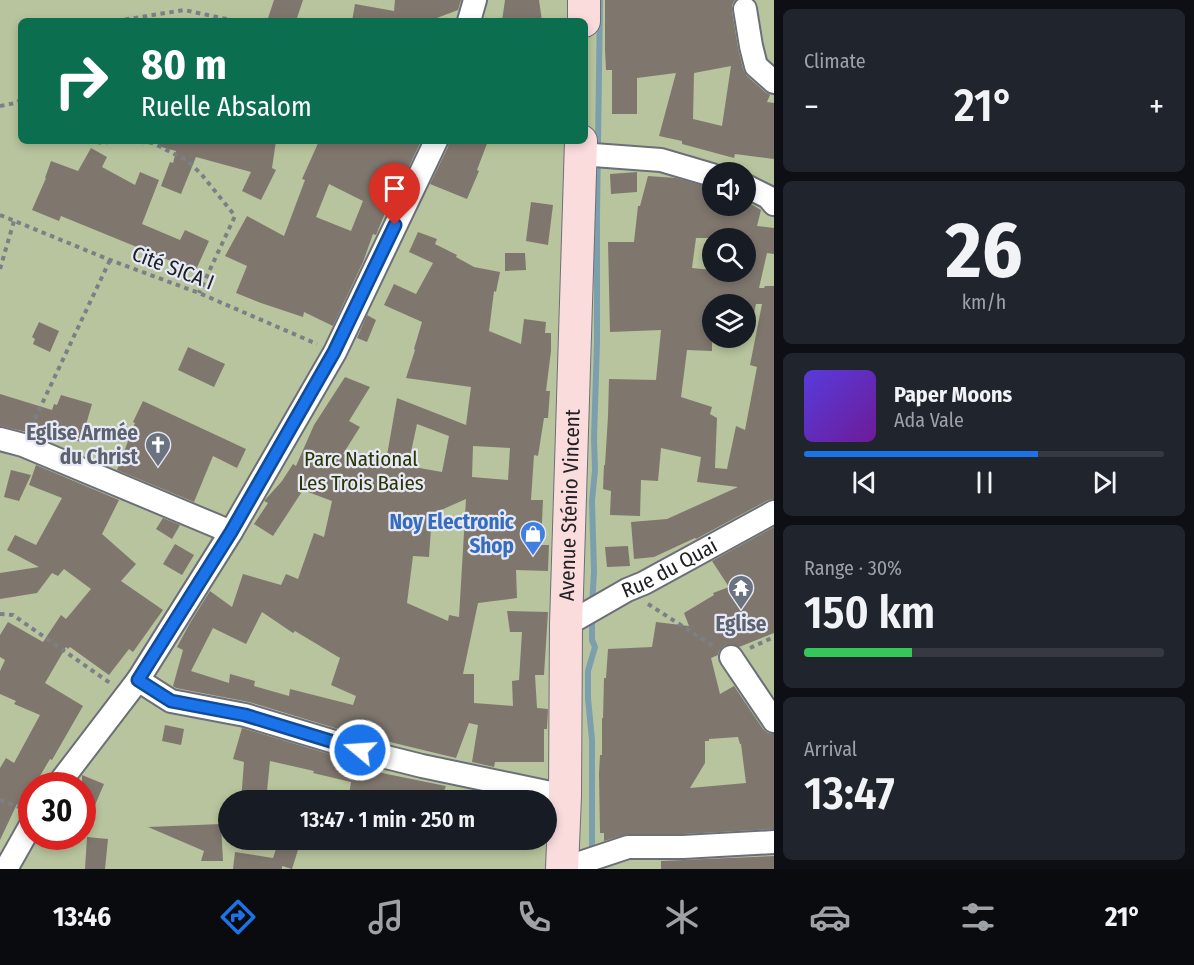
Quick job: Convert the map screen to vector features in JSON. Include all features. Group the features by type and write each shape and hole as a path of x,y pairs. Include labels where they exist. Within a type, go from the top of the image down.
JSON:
{"main road":[{"path":"584,0 584,18"},
{"name":"Avenue Sténio Vincent","path":"562,869 565,796 566,625 580,147"}],"street":[{"path":"470,18 475,0"},
{"path":"746,9 756,66 774,81"},
{"path":"68,772 132,688 231,532 334,352 435,144"},
{"path":"580,147 661,160 702,172"},
{"path":"756,191 768,197 774,204"},
{"path":"0,439 23,445 231,532"},
{"name":"Rue du Quai","path":"566,625 774,512"},
{"path":"730,657 774,721"},
{"path":"132,688 171,701 245,715 422,766 565,796"},
{"path":"6,869 18,837"},
{"path":"562,869 628,847 683,847 774,842"}],"path":[{"path":"135,18 184,10 222,18"},
{"path":"0,106 18,102"},
{"path":"155,144 188,161 235,216 199,293"},
{"name":"Cité SICA I","path":"0,215 199,293 334,352"},
{"path":"0,269 14,221"},
{"path":"23,445 110,260"},
{"path":"627,590 730,657 774,637"},
{"path":"0,614 13,615 132,688"},
{"path":"0,800 18,810"}],"green space":[{"name":"Parc National Les Trois Baies","path":"0,0 774,0 774,869 0,869"}],"building":[{"path":"274,0 303,0 297,18 268,18"},
{"path":"395,0 461,0 458,10 437,18 353,18 355,4 394,11"},
{"path":"505,0 539,0 542,18 502,18"},
{"path":"605,0 735,0 732,11 743,69 747,76 770,95 767,102 774,103 774,159 735,154 734,158 659,136 676,73 637,78 637,114 612,114 612,70 606,70","holes":["731,66 722,126 693,119 694,73"]},
{"path":"158,144 276,144 272,168 276,170 261,200 242,191 251,172 196,157 181,194 161,186 170,162 173,163 176,151 158,146"},
{"path":"318,144 420,144 406,173 403,172 398,182 376,235 373,234 363,262 333,326 304,312 303,317 236,293 247,266 225,256 247,216 284,236 305,180 302,179","holes":["329,184 363,201 351,231 316,217"]},
{"path":"448,144 487,144 467,199 430,184"},
{"path":"91,148 107,157 102,167 135,185 140,172 159,180 142,224 180,240 185,230 209,241 195,272 61,216 59,221 32,210 51,161 78,171"},
{"path":"637,172 637,192 611,194 610,174"},
{"path":"648,176 676,178 702,185 702,216 756,216 756,207 761,210 757,226 774,228 774,254 767,253 759,288 774,286 774,499 768,500 696,539 654,557 634,559 631,522 667,519 738,487 697,482 701,457 661,448 658,481 641,480 640,516 610,515 611,491 603,489 609,379 656,380 661,330 610,332 608,242 634,242 638,206 640,206","holes":["702,294 756,294 756,304 762,304 756,334 756,348 753,348 750,365 757,367 745,430 736,426 727,469 715,468 717,418 710,414 712,407 681,397 687,350 712,351 712,348 702,348"]},
{"path":"531,202 553,205 548,245 526,241"},
{"path":"418,232 437,239 435,244 474,267 500,272 496,292 494,291 489,331 521,344 524,319 546,322 545,333 551,333 546,391 550,391 548,418 544,418 538,456 534,455 531,500 543,500 541,545 549,545 548,571 516,570 517,598 478,603 463,674 474,674 474,703 513,706 512,681 519,680 522,632 510,632 507,611 548,612 544,675 535,675 537,708 548,709 547,729 544,729 544,762 495,762 494,767 472,762 478,725 469,723 456,758 345,728 345,731 249,702 173,686 183,650 177,647 210,591 232,607 243,574 281,585 286,574 298,579 314,533 324,537 332,501 303,490 273,536 254,524 268,503 264,501 282,481 293,464 296,466 314,425 345,377 370,387 349,421 360,427 343,454 386,461 397,398 466,425 471,387 406,378 422,322 384,305 394,284 416,294 433,263 409,252","holes":["417,424 449,436 442,472 408,466","473,446 510,448 508,480 472,477","466,499 459,617 449,615 448,621 407,603 413,556 429,557 432,514","262,612 293,633 295,631 340,658 331,685 356,696 353,705 290,689 289,696 254,686 255,681 230,674 229,683 191,671 213,628 246,644"]},
{"path":"505,253 525,253 526,270 505,271"},
{"path":"367,315 376,320 367,342 357,338"},
{"path":"39,322 59,331 50,352 33,344 35,339 32,337"},
{"path":"188,347 225,364 214,387 178,370"},
{"path":"0,394 52,410 61,395 92,404 81,442 29,426 27,432 0,426"},
{"path":"143,401 246,449 237,468 213,456 194,502 117,470 135,423 133,422"},
{"path":"36,465 119,500 102,534 136,564 121,581 163,610 133,652 129,649 109,675 70,647 68,649 66,647 45,683 83,706 52,760 50,759 42,772 18,772 18,805 0,840 0,768 6,758 14,763 40,715 14,704 16,701 0,694 0,671 5,660 0,657 0,635 8,622 43,642 61,615 66,619 91,589 64,569 58,576 52,573 37,593 0,599 0,573 39,567 7,550 15,535 36,545 62,498 29,485"},
{"path":"11,470 31,475 19,501 4,497"},
{"path":"163,518 180,525 172,539 156,529"},
{"path":"774,527 774,633 739,647 731,644 724,646 718,655 711,658 720,694 734,686 763,729 774,734 774,829 683,834 628,834 604,841 604,833 600,833 599,774 600,755 602,755 604,678 606,678 608,649 652,647 656,622 689,626 684,613 714,595 713,593 729,587 712,561","holes":["738,737 746,783 690,788 705,763 705,741"]},
{"path":"175,544 194,555 182,575 163,564"},
{"path":"628,546 630,566 607,567 605,547"},
{"path":"165,725 184,729 181,745 162,741"},
{"path":"242,728 339,757 338,761 372,767 378,769 377,772 446,786 444,790 350,790 351,782 270,761 267,790 242,790 244,762 233,759"},
{"path":"96,781 104,784 96,803"},
{"path":"218,824 218,850 222,850 223,861 201,861 204,851 148,827"},
{"path":"96,838 108,839 105,869 85,869 86,850 96,850"},
{"path":"276,850 298,850 292,869 282,866 282,869 233,869 235,852 273,858"},
{"path":"774,856 774,869 661,869 661,861"}],"waterway":[{"path":"592,605 600,0"},
{"path":"592,615 592,640 595,647 588,671 588,698 592,740 592,855"}],"place":[{"name":"Eglise Armée du Christ","path":"158,468"},
{"name":"Noy Electronic Shop","path":"533,557"},
{"name":"Eglise","path":"741,611"}],"route":[{"path":"360,750 245,715 171,701 138,680 231,532 334,352 395,225"}]}
